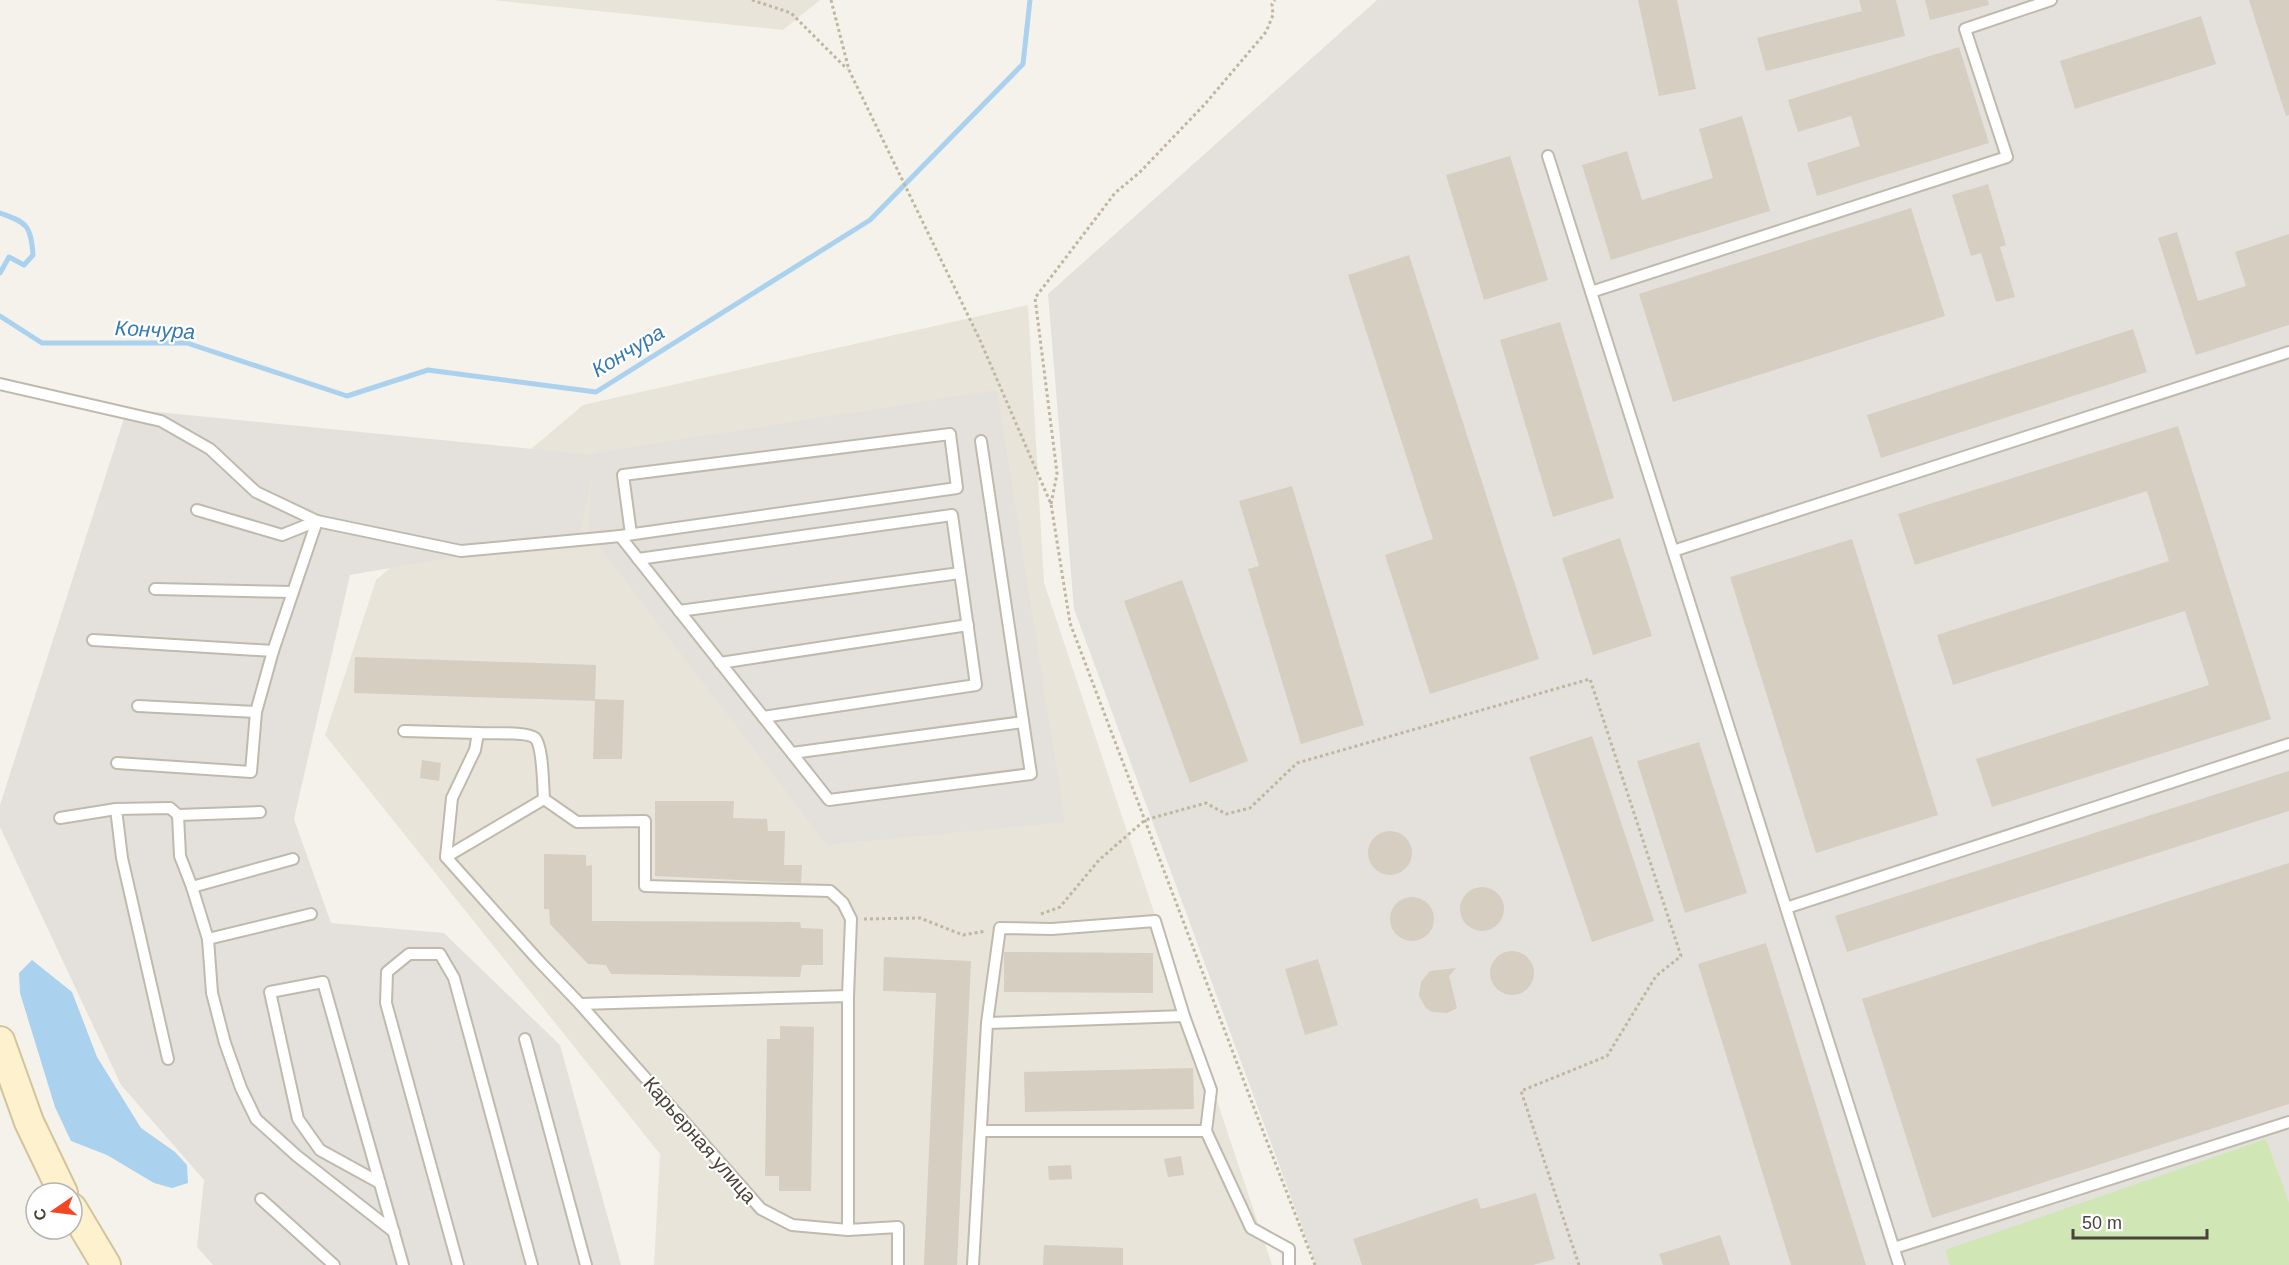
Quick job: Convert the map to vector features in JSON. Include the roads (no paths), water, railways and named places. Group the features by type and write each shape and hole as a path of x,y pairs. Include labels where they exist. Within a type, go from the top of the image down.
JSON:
{"main road":[{"path":"0,1041 29,1122 57,1181"},
{"path":"84,1228 106,1265"}],"lane":[{"path":"1591,292 2007,157 1965,28 2051,0"},
{"path":"1548,156 1899,1265"},
{"path":"1673,551 2289,351"},
{"path":"0,384 161,421 210,449 256,492 317,521 461,550 626,535 957,488 950,434 623,475 626,535 638,559 829,800 1031,774 981,441"},
{"path":"196,510 282,535 317,521"},
{"path":"638,559 952,515 976,685 763,717"},
{"path":"117,763 251,772 256,712 273,651 317,521"},
{"path":"679,611 960,573"},
{"path":"155,589 293,592"},
{"path":"720,663 968,625"},
{"path":"93,640 273,651"},
{"path":"138,706 256,712"},
{"path":"792,753 1023,722"},
{"path":"404,731 529,735 536,740 540,748 544,799"},
{"path":"446,857 452,798 475,750 478,733"},
{"path":"1786,908 2289,744"},
{"path":"446,857 544,799"},
{"path":"544,799 578,822 645,821 645,886 830,891 843,903 850,919 848,1230"},
{"path":"60,818 116,809 170,807 178,815 180,856 208,939 213,993 225,1043 256,1119 297,1156 394,1232"},
{"path":"116,809 122,858 168,1059"},
{"path":"178,815 260,812"},
{"name":"Карьерная улица","path":"446,857 580,1004 761,1209 792,1225 848,1230 898,1227 898,1265"},
{"path":"192,888 293,859"},
{"path":"208,939 311,914"},
{"path":"973,1265 987,1023 1000,928 1052,929 1155,921 1184,1016 1211,1090 1206,1131 1251,1228 1289,1249 1289,1265"},
{"path":"458,1265 386,1003 387,972 409,954 440,954 454,978 532,1265"},
{"path":"380,1183 320,1150 298,1119 270,992 323,982 394,1232 403,1265"},
{"path":"580,1004 848,996"},
{"path":"987,1023 1184,1016"},
{"path":"525,1039 586,1265"},
{"path":"1894,1248 2289,1122"},
{"path":"981,1131 1206,1131"},
{"path":"261,1199 334,1265"}],"water":[{"path":"32,960 72,992 97,1057 141,1128 175,1152 187,1165 188,1183 172,1188 154,1183 107,1155 71,1141 55,1107 20,993 19,973"}],"waterway":[{"name":"Кончура","path":"0,316 42,343 187,343 347,396 428,370 596,392 870,220 1023,64 1030,0"},
{"name":"Кончура","path":"0,213 26,226 31,237 33,255 24,265 9,257 0,273"}]}
